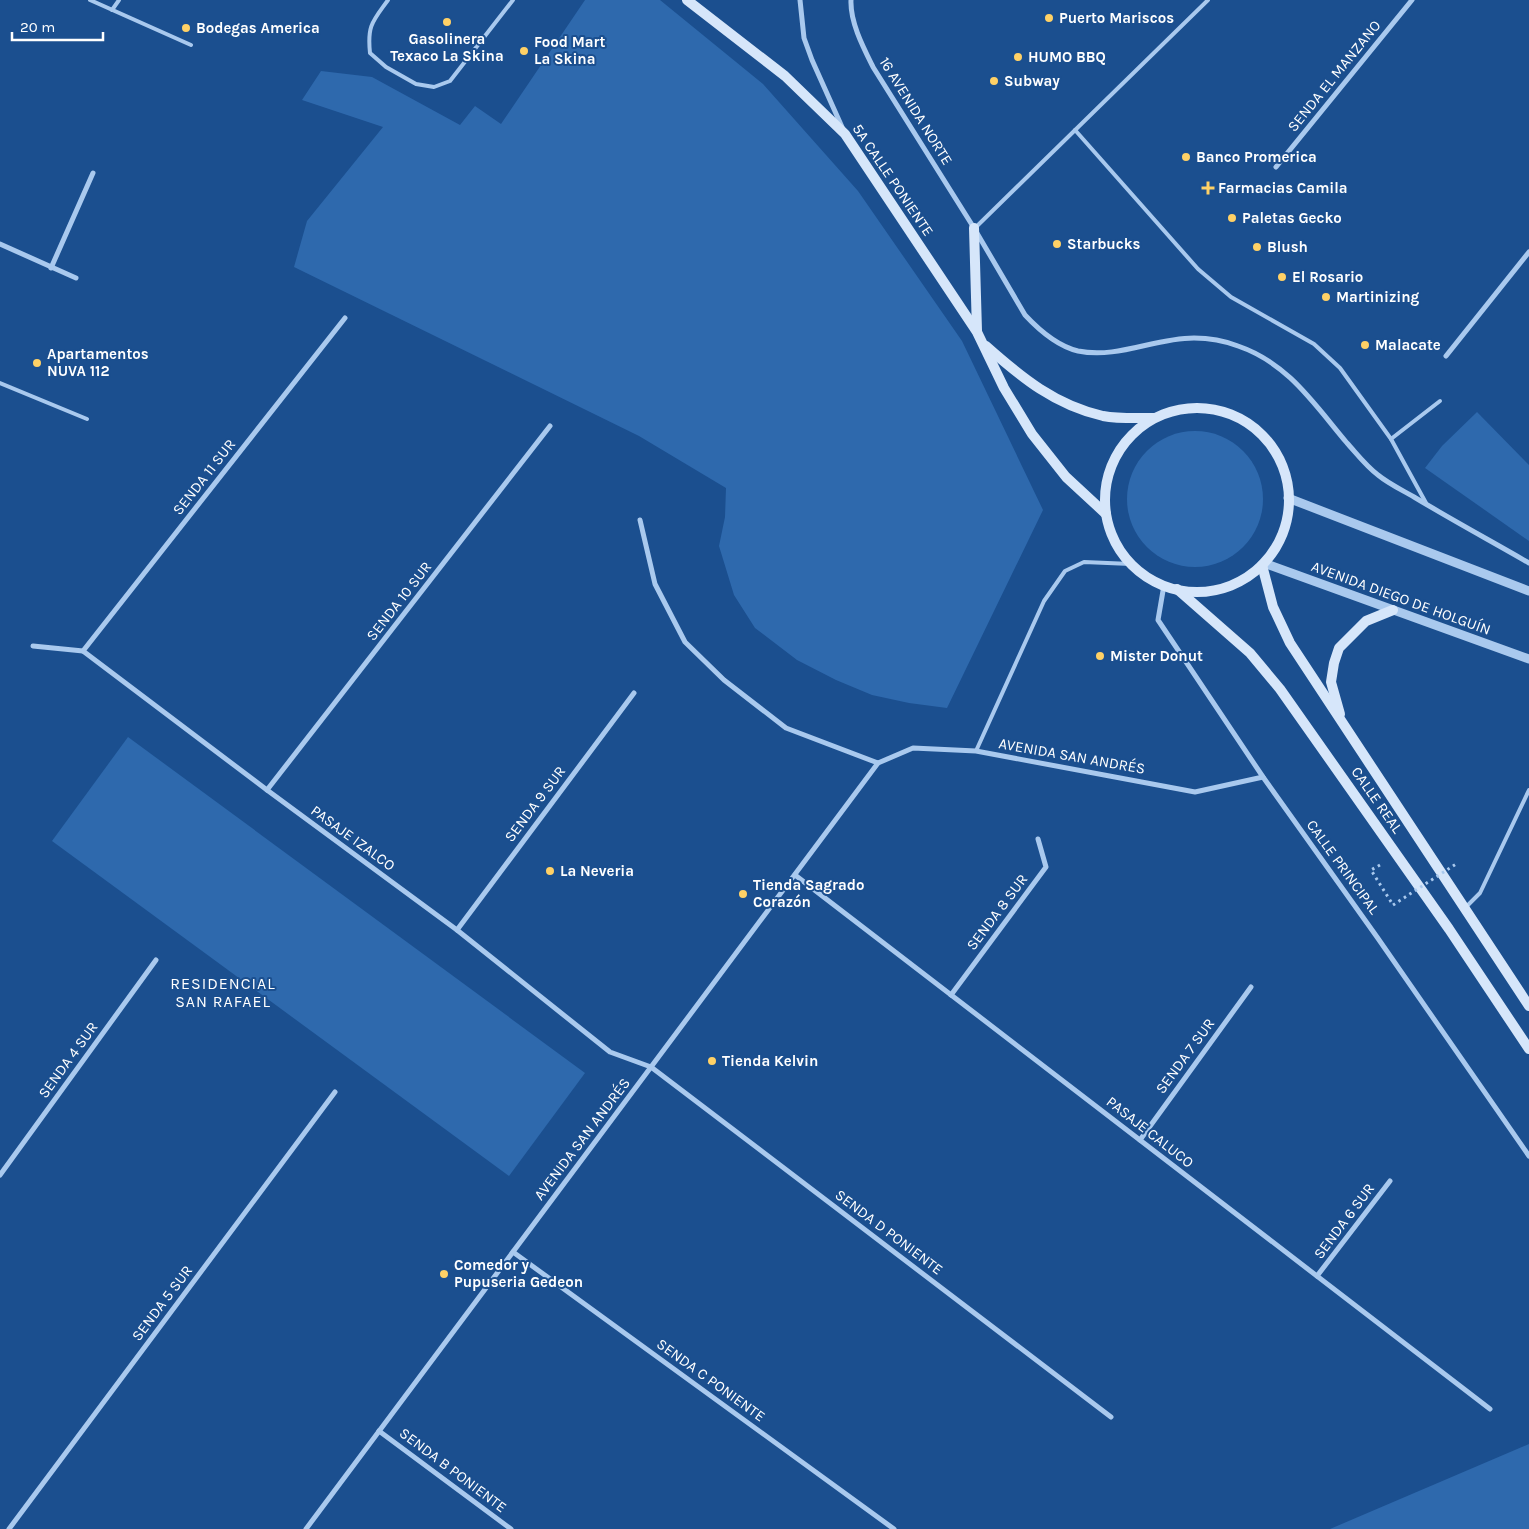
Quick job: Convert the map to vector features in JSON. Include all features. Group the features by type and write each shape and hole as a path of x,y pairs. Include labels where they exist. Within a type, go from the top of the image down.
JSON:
{"main road":[{"name":"5A CALLE PONIENTE","path":"687,0 785,76 846,134 979,337 1004,388 1032,434 1066,477 1106,514"},
{"path":"974,228 979,337"},
{"name":"5A CALLE PONIENTE","path":"979,337 1017,374 1058,401 1104,416 1154,418"},
{"path":"1194,408 1208,409 1236,418 1260,434 1273,451 1283,470 1288,498 1288,509 1283,530 1274,550 1263,564 1246,578 1224,588 1200,592 1176,590 1164,586 1152,580 1131,564 1115,541 1106,514 1106,487 1114,460 1130,437 1154,418 1194,408"},
{"name":"CALLE REAL","path":"1263,564 1273,606 1290,643 1529,1006"},
{"name":"CALLE REAL","path":"1176,590 1250,653 1280,689 1449,929 1529,1049"},
{"path":"1343,725 1331,682 1334,663 1340,648 1366,621 1393,610"}],"street":[{"path":"800,0 804,38 846,134"},
{"name":"16 AVENIDA NORTE","path":"851,0 856,26 872,67 974,228 1025,315 1036,327 1062,345 1077,351 1112,353 1193,338 1237,345 1260,355 1279,367 1294,380 1378,476 1529,563"},
{"name":"SENDA EL MANZANO","path":"1276,167 1412,0"},
{"path":"52,268 93,173"},
{"path":"0,244 76,278"},
{"path":"1446,356 1529,252"},
{"name":"SENDA 11 SUR","path":"83,651 345,318"},
{"name":"SENDA 10 SUR","path":"268,790 550,426"},
{"path":"1288,498 1529,591"},
{"path":"640,520 655,584 685,642 724,680 786,728 878,764"},
{"name":"AVENIDA DIEGO DE HOLGUÍN","path":"1263,564 1529,659"},
{"name":"CALLE PRINCIPAL","path":"1164,586 1158,620 1263,777 1529,1156"},
{"path":"33,646 83,651"},
{"name":"PASAJE IZALCO","path":"83,651 457,930 610,1052 651,1068"},
{"name":"SENDA 9 SUR","path":"457,930 634,693"},
{"name":"AVENIDA SAN ANDRÉS","path":"306,1529 878,764 913,748 976,751 1196,792 1263,777"},
{"name":"SENDA 8 SUR","path":"951,995 1046,867 1038,838"},
{"name":"PASAJE CALUCO","path":"795,875 1490,1409"},
{"name":"SENDA 4 SUR","path":"0,1174 156,960"},
{"name":"SENDA 7 SUR","path":"1140,1140 1251,988"},
{"name":"SENDA D PONIENTE","path":"651,1068 1111,1417"},
{"name":"SENDA 5 SUR","path":"9,1529 335,1092"},
{"name":"SENDA 6 SUR","path":"1317,1276 1390,1181"},
{"name":"SENDA C PONIENTE","path":"513,1252 894,1529"},
{"name":"SENDA B PONIENTE","path":"380,1430 511,1529"}],"lane":[{"path":"90,0 191,45"},
{"path":"112,10 119,0"},
{"path":"388,0 370,25 368,38 370,53 386,67 416,84 434,87 450,81 513,0"},
{"path":"974,228 1208,0"},
{"path":"1075,130 1198,269 1219,288 1231,297 1299,334 1314,344 1340,368 1391,439 1426,505"},
{"path":"0,383 87,419"},
{"path":"1391,439 1440,401"},
{"path":"976,751 1044,601 1065,571 1084,562 1131,564"},
{"path":"1464,909 1480,894 1529,790"}],"path":[{"path":"1393,905 1456,864"}],"shaded area":[{"path":"585,0 660,0 763,84 858,191 962,341 1043,510 947,708 909,703 872,695 836,680 797,660 755,628 734,595 719,546 725,517 726,488 639,436 294,267 307,221 383,127 302,100 321,71 372,77 460,125 475,106 501,124"},
{"path":"1477,412 1529,465 1529,541 1425,468 1442,446"},
{"path":"1195,431 1221,436 1233,442 1243,451 1252,461 1258,473 1263,499 1258,525 1252,537 1243,547 1233,556 1221,562 1195,567 1169,562 1157,556 1147,547 1138,537 1132,525 1127,499 1132,473 1138,461 1147,451 1157,442 1169,436"},
{"path":"128,737 585,1073 509,1176 52,841"},
{"path":"1529,1444 1529,1529 1330,1529"}],"place":[{"name":"Puerto Mariscos","path":"1049,18"},
{"name":"Gasolinera Texaco La Skina","path":"447,22"},
{"name":"Bodegas America","path":"186,28"},
{"name":"Food Mart La Skina","path":"524,51"},
{"name":"HUMO BBQ","path":"1018,57"},
{"name":"Subway","path":"994,81"},
{"name":"Banco Promerica","path":"1186,157"},
{"name":"Farmacias Camila","path":"1208,188"},
{"name":"Paletas Gecko","path":"1232,218"},
{"name":"Starbucks","path":"1057,244"},
{"name":"Blush","path":"1257,247"},
{"name":"El Rosario","path":"1282,277"},
{"name":"Martinizing","path":"1326,297"},
{"name":"Malacate","path":"1365,345"},
{"name":"Apartamentos NUVA 112","path":"37,363"},
{"name":"Mister Donut","path":"1100,656"},
{"name":"La Neveria","path":"550,871"},
{"name":"Tienda Sagrado Corazón","path":"743,894"},
{"name":"Tienda Kelvin","path":"712,1061"},
{"name":"Comedor y Pupuseria Gedeon","path":"444,1274"}],"district":[{"name":"RESIDENCIAL SAN RAFAEL","path":"223,992"}]}
